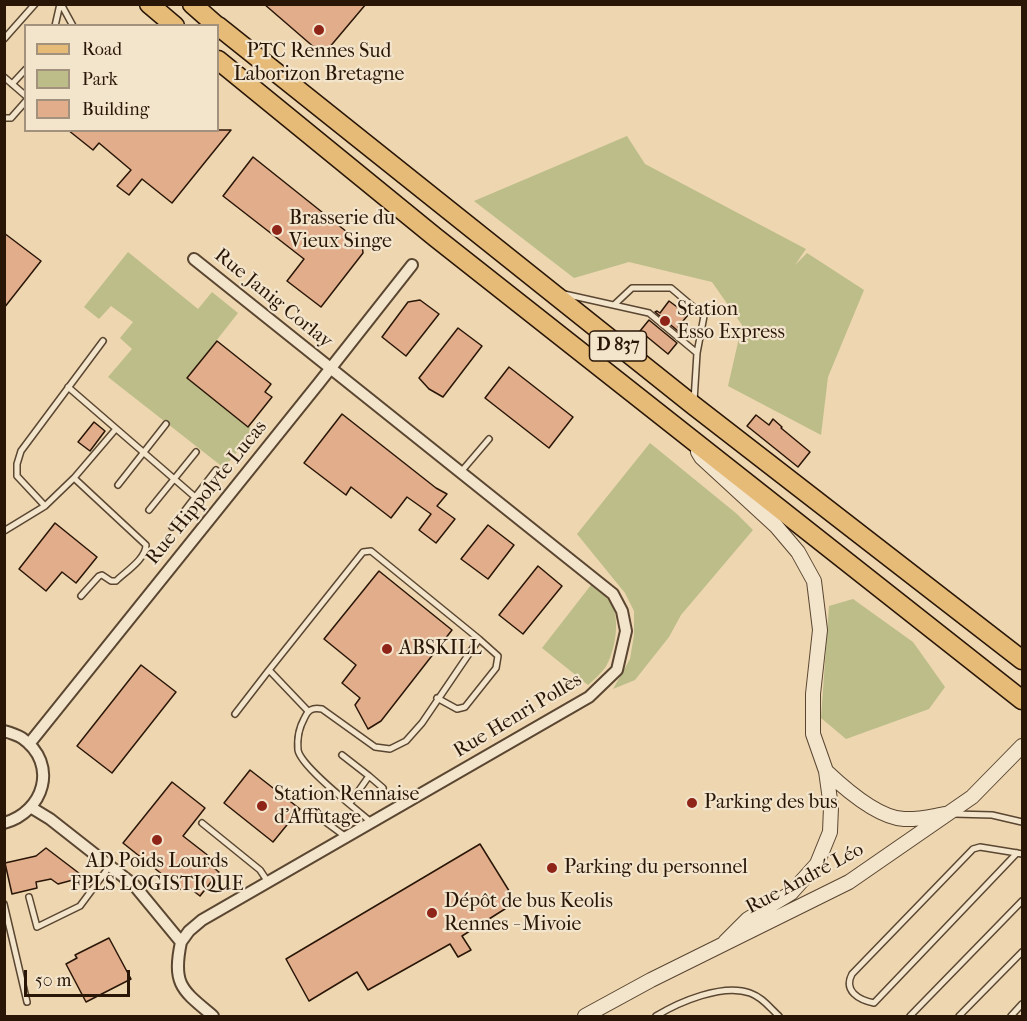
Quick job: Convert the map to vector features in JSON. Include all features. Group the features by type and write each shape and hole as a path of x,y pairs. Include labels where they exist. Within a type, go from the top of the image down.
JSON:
{"main road":[{"path":"149,4 173,24"},
{"name":"D 837","path":"192,4 215,24"},
{"name":"D 837","path":"219,28 693,405 1020,653"},
{"name":"D 837","path":"219,61 435,237 1023,700"}],"street":[{"name":"Rue Janig Corlay","path":"194,259 330,368"},
{"name":"Rue Hippolyte Lucas","path":"29,744 412,265"},
{"name":"Rue Henri Pollès","path":"181,942 189,931 202,920 589,697 617,670 626,631 622,611 613,594 330,368"},
{"path":"693,439 701,457 776,526 798,552 814,581 820,630 813,694 813,734 826,771 831,807 830,832 817,864 791,893 748,920 725,942"},
{"path":"4,731 20,736 29,744 41,762 44,778 40,794 32,808 17,819 4,823"},
{"name":"Rue André Léo","path":"585,1017 725,942 849,882 972,797 1023,746"},
{"path":"826,771 860,800 876,810 903,819 949,814"},
{"path":"32,808 50,819 134,885 181,942 178,977 189,996 213,1017"}],"lane":[{"path":"4,39 35,4"},
{"path":"56,24 61,4"},
{"path":"61,4 72,24"},
{"path":"12,84 24,71"},
{"path":"4,77 24,94"},
{"path":"4,118 11,118 24,103"},
{"path":"615,304 632,288 671,288 704,316 697,353 693,405"},
{"path":"549,291 649,313 697,353"},
{"path":"45,506 17,476 17,464 21,451 103,341"},
{"path":"68,387 195,497"},
{"path":"118,485 166,424"},
{"path":"4,531 45,506 74,478 115,430"},
{"path":"460,473 489,438"},
{"path":"149,510 196,452"},
{"path":"172,526 216,470"},
{"path":"74,478 146,545 142,556 116,581 102,575 99,576 81,596"},
{"path":"234,714 363,552 371,551 498,656 496,668 465,707 457,709 437,698"},
{"path":"371,822 309,768 298,752 299,729 308,711 316,708 322,709 375,747 390,749 406,741 422,723 479,639"},
{"path":"269,670 308,711"},
{"path":"342,755 383,788"},
{"path":"350,803 369,776"},
{"path":"312,812 346,837"},
{"path":"949,814 992,815 1023,822"},
{"path":"202,823 260,870 268,882"},
{"path":"980,847 1020,853 874,1003 857,998 850,989 848,981 852,974 973,849 980,847"},
{"path":"29,897 37,927 80,906 109,867"},
{"path":"910,1017 1023,901"},
{"path":"4,904 27,1002"},
{"path":"959,1017 1023,952"},
{"path":"656,1017 703,995 733,989 757,996 779,1017"},
{"path":"1011,1017 1023,1004"}],"green space":[{"path":"627,136 645,164 806,249 795,265 807,253 864,290 828,377 821,435 728,386 742,325 712,282 629,262 574,278 474,201"},
{"path":"128,252 198,309 212,292 238,313 187,378 254,431 224,468 108,377 132,349 120,338 133,322 111,306 99,319 84,307"},
{"path":"650,443 737,514 753,530 681,615 669,637 635,680 613,689 630,659 634,635 634,611 625,593 577,534"},
{"path":"591,585 609,600 613,607 616,634 609,661 588,685 542,648"},
{"path":"853,599 913,642 945,687 929,709 846,739 821,718 829,606"}],"building":[{"name":"PTC Rennes Sud Laborizon Bretagne","path":"264,4 366,4 323,55"},
{"path":"219,130 231,130 172,203 142,179 129,195 117,186 131,170 99,143 93,150 70,132 219,132"},
{"path":"253,157 362,244 363,253 321,307 287,281 304,259 223,196"},
{"path":"4,233 41,261 4,308"},
{"path":"420,300 439,314 406,356 382,337 408,302"},
{"path":"669,301 688,315 678,327 680,329 678,331 655,312 660,313"},
{"path":"649,320 677,343 668,354 640,331"},
{"path":"458,328 482,346 443,397 429,389 419,378"},
{"path":"217,341 271,384 265,392 272,397 248,427 187,378"},
{"path":"509,367 573,417 549,448 485,398"},
{"path":"342,414 436,488 447,494 437,506 455,519 436,543 419,530 431,514 407,497 391,518 351,487 346,495 304,463"},
{"path":"756,415 769,425 773,419 810,452 798,467 747,426"},
{"path":"94,422 105,431 90,451 78,442"},
{"path":"55,523 97,557 76,583 62,572 46,591 19,569"},
{"path":"488,525 514,545 488,579 461,559"},
{"path":"538,566 562,586 523,634 499,615"},
{"name":"ABSKILL","path":"379,571 452,630 381,721 368,729 355,705 360,698 342,683 356,665 324,639"},
{"path":"141,665 176,692 112,773 77,746"},
{"name":"Station Rennaise d'Affûtage","path":"250,770 300,809 273,842 224,803"},
{"name":"AD Poids Lourds FPLS LOGISTIQUE","path":"172,782 205,808 183,836 210,857 206,862 219,872 200,896 187,886 183,891 123,843"},
{"name":"Dépôt de bus Keolis Rennes - Mivoie","path":"480,844 516,902 462,936 471,950 458,957 450,944 368,990 357,972 309,1001 286,959"},
{"path":"46,848 84,877 58,884 51,879 36,882 37,888 12,894 5,863 36,856"},
{"path":"109,938 131,979 86,1002 66,964 77,958 75,955"}],"place":[{"name":"PTC Rennes Sud Laborizon Bretagne","path":"319,30"},
{"name":"Brasserie du Vieux Singe","path":"277,230"},
{"name":"Station Esso Express","path":"665,321"},
{"name":"ABSKILL","path":"387,649"},
{"name":"Parking des bus","path":"692,803"},
{"name":"Station Rennaise d'Affûtage","path":"262,806"},
{"name":"AD Poids Lourds FPLS LOGISTIQUE","path":"157,840"},
{"name":"Parking du personnel","path":"552,868"},
{"name":"Dépôt de bus Keolis Rennes - Mivoie","path":"432,913"}]}
